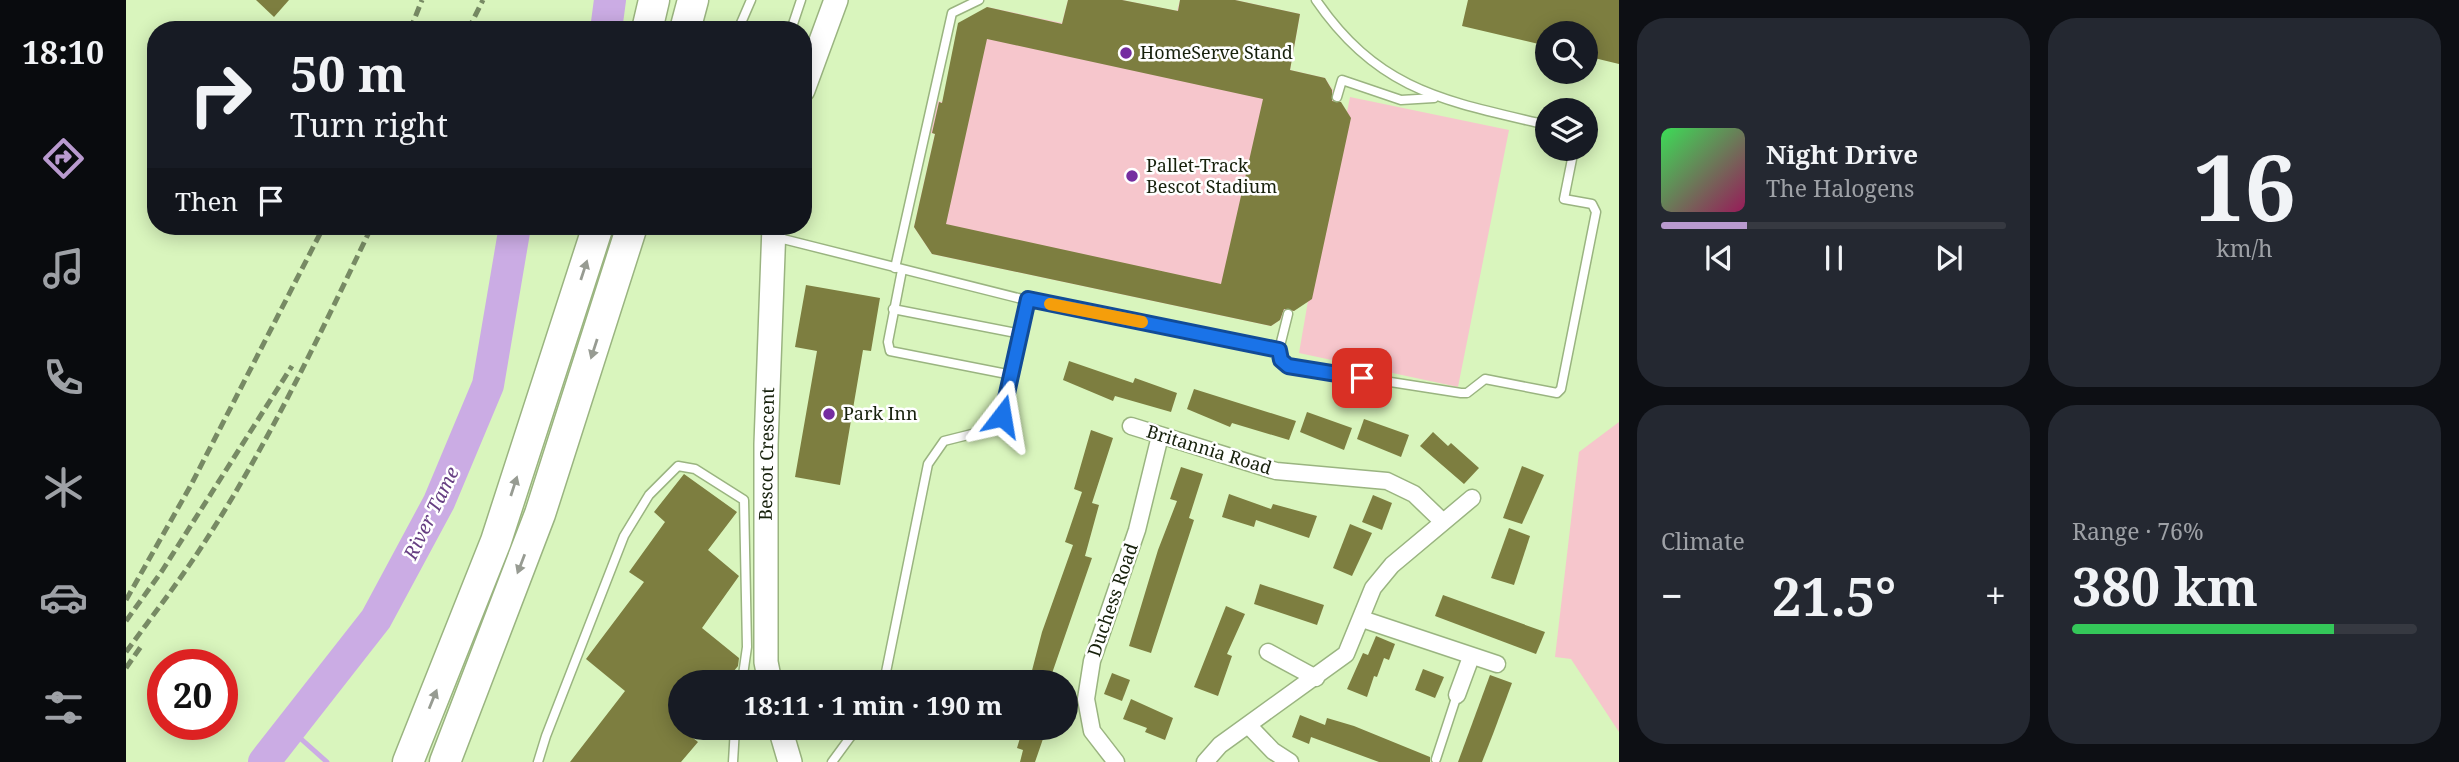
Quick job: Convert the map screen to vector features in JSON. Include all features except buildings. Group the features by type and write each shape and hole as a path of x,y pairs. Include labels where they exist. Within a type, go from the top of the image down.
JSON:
{"highway":[{"path":"649,21 654,0"},
{"path":"687,21 693,0"},
{"path":"408,762 496,541 595,235"},
{"path":"445,762 540,514 630,235"}],"street":[{"path":"812,65 836,0"},
{"name":"Bescot Crescent","path":"768,670 766,457 772,235"},
{"name":"Britannia Road","path":"1131,426 1276,471 1387,481 1414,494 1441,521"},
{"name":"Duchess Road","path":"1113,761 1092,731 1086,699 1092,661 1137,530 1160,436"},
{"path":"1205,762 1220,745 1316,678 1346,653 1373,588 1392,565 1441,521 1472,498"},
{"path":"1362,619 1497,664"},
{"path":"1268,652 1316,678"},
{"path":"1457,695 1471,657"},
{"path":"1249,726 1273,751 1290,762"},
{"path":"784,740 790,762"}],"lane":[{"path":"742,21 751,0"},
{"path":"794,21 801,0"},
{"path":"979,0 951,13 898,269 888,342 890,351 1012,375"},
{"path":"1316,0 1344,39 1393,78 1434,98 1535,122"},
{"path":"1337,97 1342,80 1401,100 1434,98"},
{"path":"1288,314 1279,350 1281,360 1288,366 1461,393 1467,393 1485,379 1557,393 1561,389 1596,212 1592,204 1564,199 1572,161"},
{"path":"791,235 898,269 1028,299 1279,350"},
{"path":"886,670 928,464 944,441 984,431 1002,416 1028,299"},
{"path":"894,309 1021,334"},
{"path":"538,762 624,536 649,495 678,466 695,469 744,500 747,648 744,670"},
{"path":"1436,759 1457,695"},
{"path":"733,762 734,740"},
{"path":"832,762 848,740"}],"shaded area":[{"name":"Pallet-Track Bescot Stadium","path":"1068,0 1122,0 1177,11 1180,0 1235,0 1300,14 1290,70 1325,78 1347,112 1350,97 1509,130 1458,387 1299,353 1308,301 1271,326 932,254 914,227 935,134 927,132 933,100 942,102 987,7 1062,23"},
{"path":"1619,422 1619,732 1571,659 1555,657 1579,452"}],"waterway":[{"name":"River Tame","path":"607,21 610,0"},
{"name":"River Tame","path":"264,762 376,619 439,502 488,385 513,235"},
{"path":"291,730 327,762"}],"railway":[{"path":"414,21 422,0"},
{"path":"472,21 483,0"},
{"path":"126,600 191,485 319,235"},
{"path":"126,652 177,583 252,464 294,386 368,235"},
{"path":"126,621 162,571 292,366"},
{"path":"126,668 142,645"}],"slow traffic":[{"path":"1050,304 1142,322"}],"place":[{"name":"HomeServe Stand","path":"1126,53"},
{"name":"Pallet-Track Bescot Stadium","path":"1132,176"},
{"name":"Park Inn","path":"829,414"}],"route":[{"path":"1002,416 1028,299 1279,350 1281,360 1288,366 1362,378"}]}
